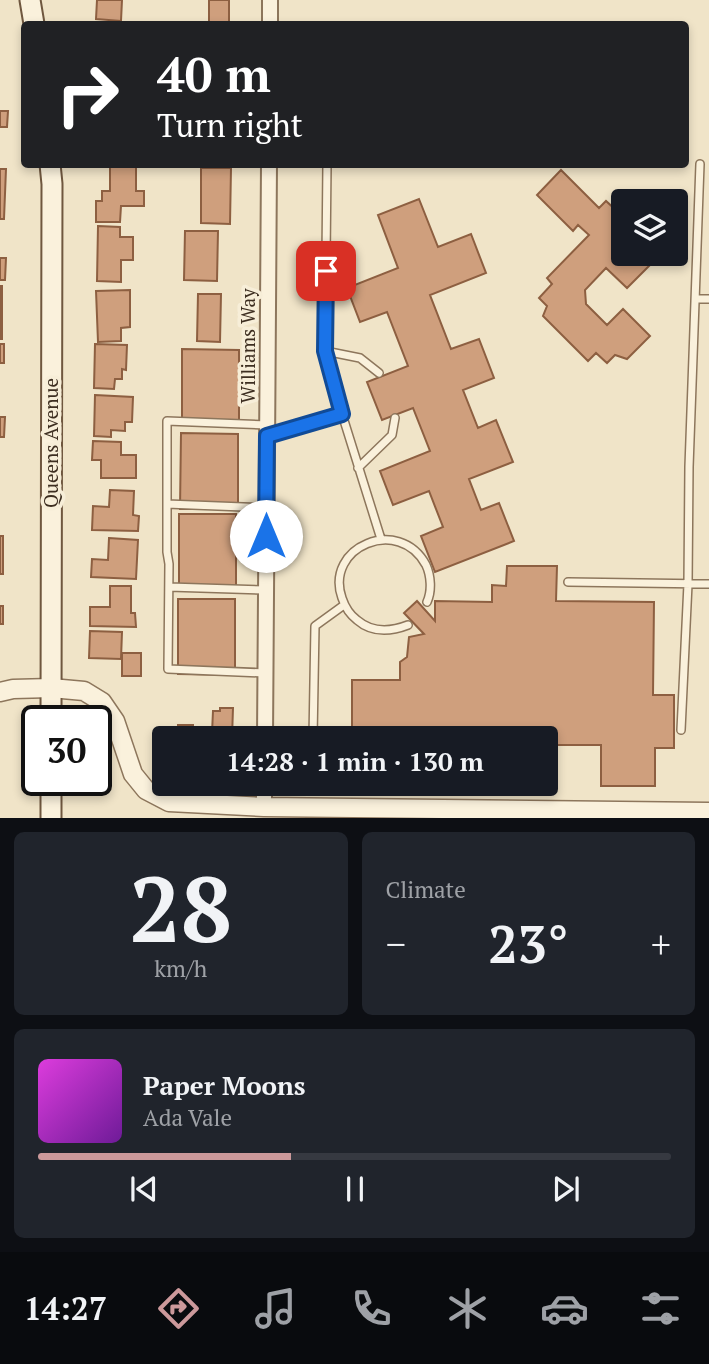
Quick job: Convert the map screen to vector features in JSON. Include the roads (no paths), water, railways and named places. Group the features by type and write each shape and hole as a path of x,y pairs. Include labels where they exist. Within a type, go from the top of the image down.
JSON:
{"main road":[{"path":"30,0 34,21"},
{"name":"Queens Avenue","path":"50,168 51,705"},
{"path":"51,796 51,818"}],"street":[{"path":"270,0 270,21"},
{"name":"Williams Way","path":"265,726 269,168"},
{"path":"0,692 51,688 84,691 102,702 116,721 133,774 146,790 169,802 264,807 709,811"},
{"path":"264,796 264,807"}],"lane":[{"path":"681,730 700,164"},
{"path":"327,168 325,351 381,539"},
{"path":"696,299 709,299"},
{"path":"325,351 360,358 379,373"},
{"path":"265,673 168,669 167,421 267,430 342,414"},
{"path":"358,468 392,435 395,418"},
{"path":"167,504 266,508"},
{"path":"408,625 384,631 372,629 352,617 340,593 340,578 345,563 354,551 366,543 381,539 396,540 410,546 421,556 428,569 430,584 427,602"},
{"path":"568,582 709,584"},
{"path":"169,587 266,590"},
{"path":"313,726 315,625 344,605"}]}
